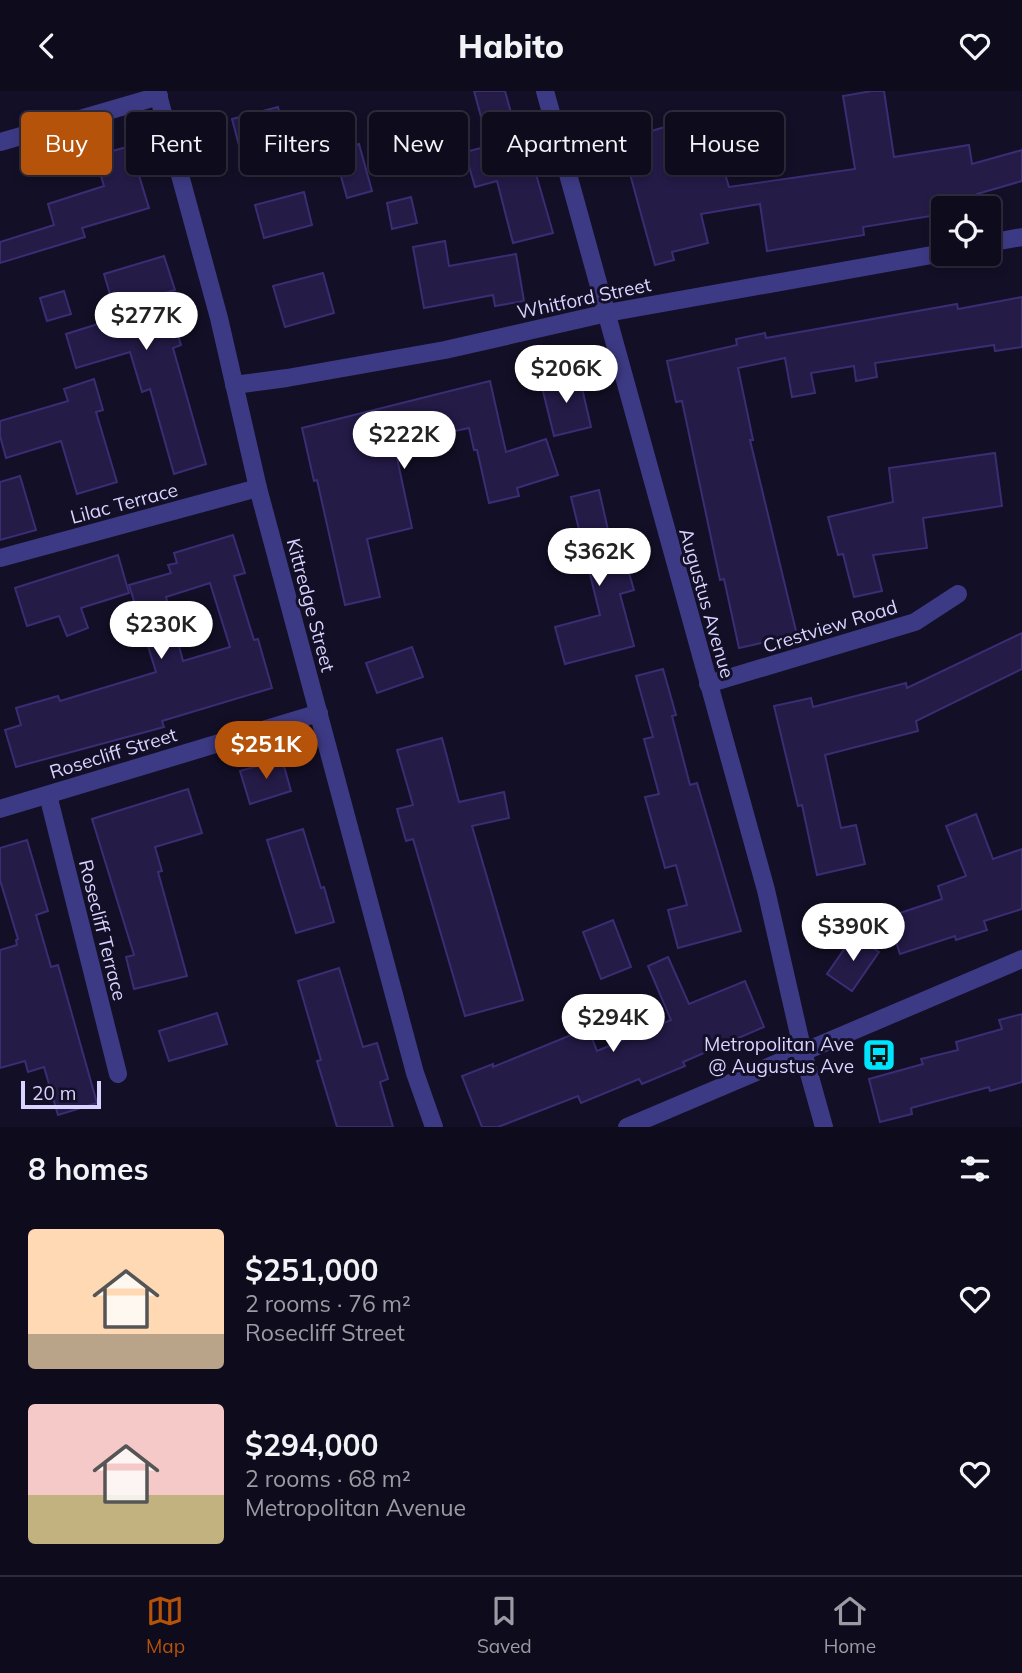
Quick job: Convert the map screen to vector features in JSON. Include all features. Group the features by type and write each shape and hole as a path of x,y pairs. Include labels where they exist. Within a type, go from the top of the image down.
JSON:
{"street":[{"name":"Augustus Avenue","path":"545,91 766,890 803,1052 824,1127"},
{"path":"0,142 158,94"},
{"name":"Kittredge Street","path":"158,94 219,318 257,488 415,1073 434,1127"},
{"path":"1001,241 1022,237"},
{"name":"Whitford Street","path":"234,385 445,350 607,313 931,255"},
{"name":"Lilac Terrace","path":"0,558 257,488"},
{"name":"Crestview Road","path":"708,684 915,622 958,594"},
{"name":"Rosecliff Street","path":"0,809 319,713"},
{"name":"Rosecliff Terrace","path":"48,795 118,1074"},
{"path":"627,1127 1022,959"}],"building":[{"path":"474,91 505,91 511,112 482,112 482,120"},
{"path":"884,91 894,157 969,145 972,164 1022,150 1022,181 977,196 931,196 931,216 863,227 864,235 767,251 760,204 701,214 708,243 672,252 674,260 655,265 630,175 651,175 651,131 665,127 665,175 725,175 729,187 855,169 843,96"},
{"path":"278,107 279,112 259,112"},
{"path":"240,117 240,149 232,119"},
{"path":"359,144 372,191 347,198 341,175 355,175 355,145"},
{"path":"126,147 126,175 139,175 149,208 82,228 85,237 0,263 0,242 54,225 48,204 104,186 101,175 112,175 112,151"},
{"path":"482,148 482,175 536,175 553,233 513,243 497,181 475,187 468,162 468,151"},
{"path":"304,192 312,225 264,238 255,205"},
{"path":"411,197 417,223 392,229 387,203"},
{"path":"445,241 449,266 516,254 524,301 495,306 493,295 424,308 413,247"},
{"path":"164,256 175,290 165,293 181,345 173,348 206,464 174,474 150,389 142,392 130,352 76,368 66,334 117,318 104,274"},
{"path":"323,273 334,313 285,327 273,286"},
{"path":"64,291 71,314 47,321 40,298"},
{"path":"1022,297 1022,347 995,351 994,345 875,363 877,377 856,381 854,366 811,373 815,393 792,397 785,358 738,368 753,440 750,440 797,635 739,648 724,579 720,580 682,401 676,402 667,361 737,345 736,339 765,333 766,338 957,304 958,309"},
{"path":"579,375 591,427 554,436 541,383"},
{"path":"94,379 103,410 96,412 117,482 77,494 61,441 6,458 0,436 0,421 68,401 64,389"},
{"path":"490,381 506,452 546,439 558,475 517,488 519,496 489,503 469,428 394,444 412,528 367,539 380,597 345,605 317,480 314,481 302,428"},
{"path":"995,453 1002,506 923,518 927,548 873,555 882,591 854,597 843,554 838,555 828,517 893,502 889,468"},
{"path":"20,476 36,530 0,540 0,482"},
{"path":"599,490 613,552 622,549 634,590 620,594 634,646 565,664 555,627 600,615 571,497"},
{"path":"233,535 245,573 234,576 254,640 258,639 272,688 162,721 164,727 16,767 5,730 21,725 16,708 58,696 60,701 156,672 129,585 171,573 168,565 177,563 174,553","holes":["210,583 230,647 183,661 166,597"]},
{"path":"118,555 129,593 81,608 88,628 67,636 59,616 27,626 15,588"},
{"path":"1022,633 1022,669 916,721 918,731 825,755 841,828 856,825 865,864 817,875 802,805 798,806 774,706 811,698 813,707 906,683 907,688"},
{"path":"412,647 423,677 377,693 366,663"},
{"path":"663,669 676,715 672,716 690,785 697,783 741,931 678,948 668,910 687,905 676,865 665,868 645,797 659,794 644,739 653,737 636,676"},
{"path":"442,738 459,802 504,792 509,818 472,826 523,1000 465,1016 413,839 406,841 397,809 413,805 397,750"},
{"path":"282,759 291,791 250,804 240,771"},
{"path":"188,789 202,833 155,847 162,871 158,872 187,976 134,989 126,957 134,955 92,819"},
{"path":"976,814 993,859 1022,849 1022,909 984,921 987,930 956,940 955,936 900,954 888,917 942,899 938,886 966,876 946,826"},
{"path":"303,829 334,922 296,933 267,840"},
{"path":"27,840 48,911 36,915 51,967 58,965 97,1103 58,1115 44,1067 28,1072 25,1061 0,1068 0,950 17,945 18,939 0,880 0,848"},
{"path":"613,920 631,967 601,979 583,932"},
{"path":"854,935 879,952 852,991 827,974"},
{"path":"668,957 689,1004 745,981 764,1027 683,1062 685,1066 642,1084 639,1079 581,1103 578,1096 498,1127 482,1127 462,1076 493,1064 493,1067 588,1028 597,1051 671,1020 648,966"},
{"path":"339,968 363,1047 377,1043 388,1079 380,1082 393,1127 337,1127 317,1061 321,1060 298,981"},
{"path":"217,1013 227,1044 169,1061 159,1031"},
{"path":"1022,1014 1022,1082 990,1091 989,1087 911,1108 912,1114 880,1122 869,1079 923,1064 921,1059 958,1050 956,1042 1002,1029 999,1020"}],"place":[{"name":"Metropolitan Ave @ Augustus Ave","path":"879,1055"}]}
